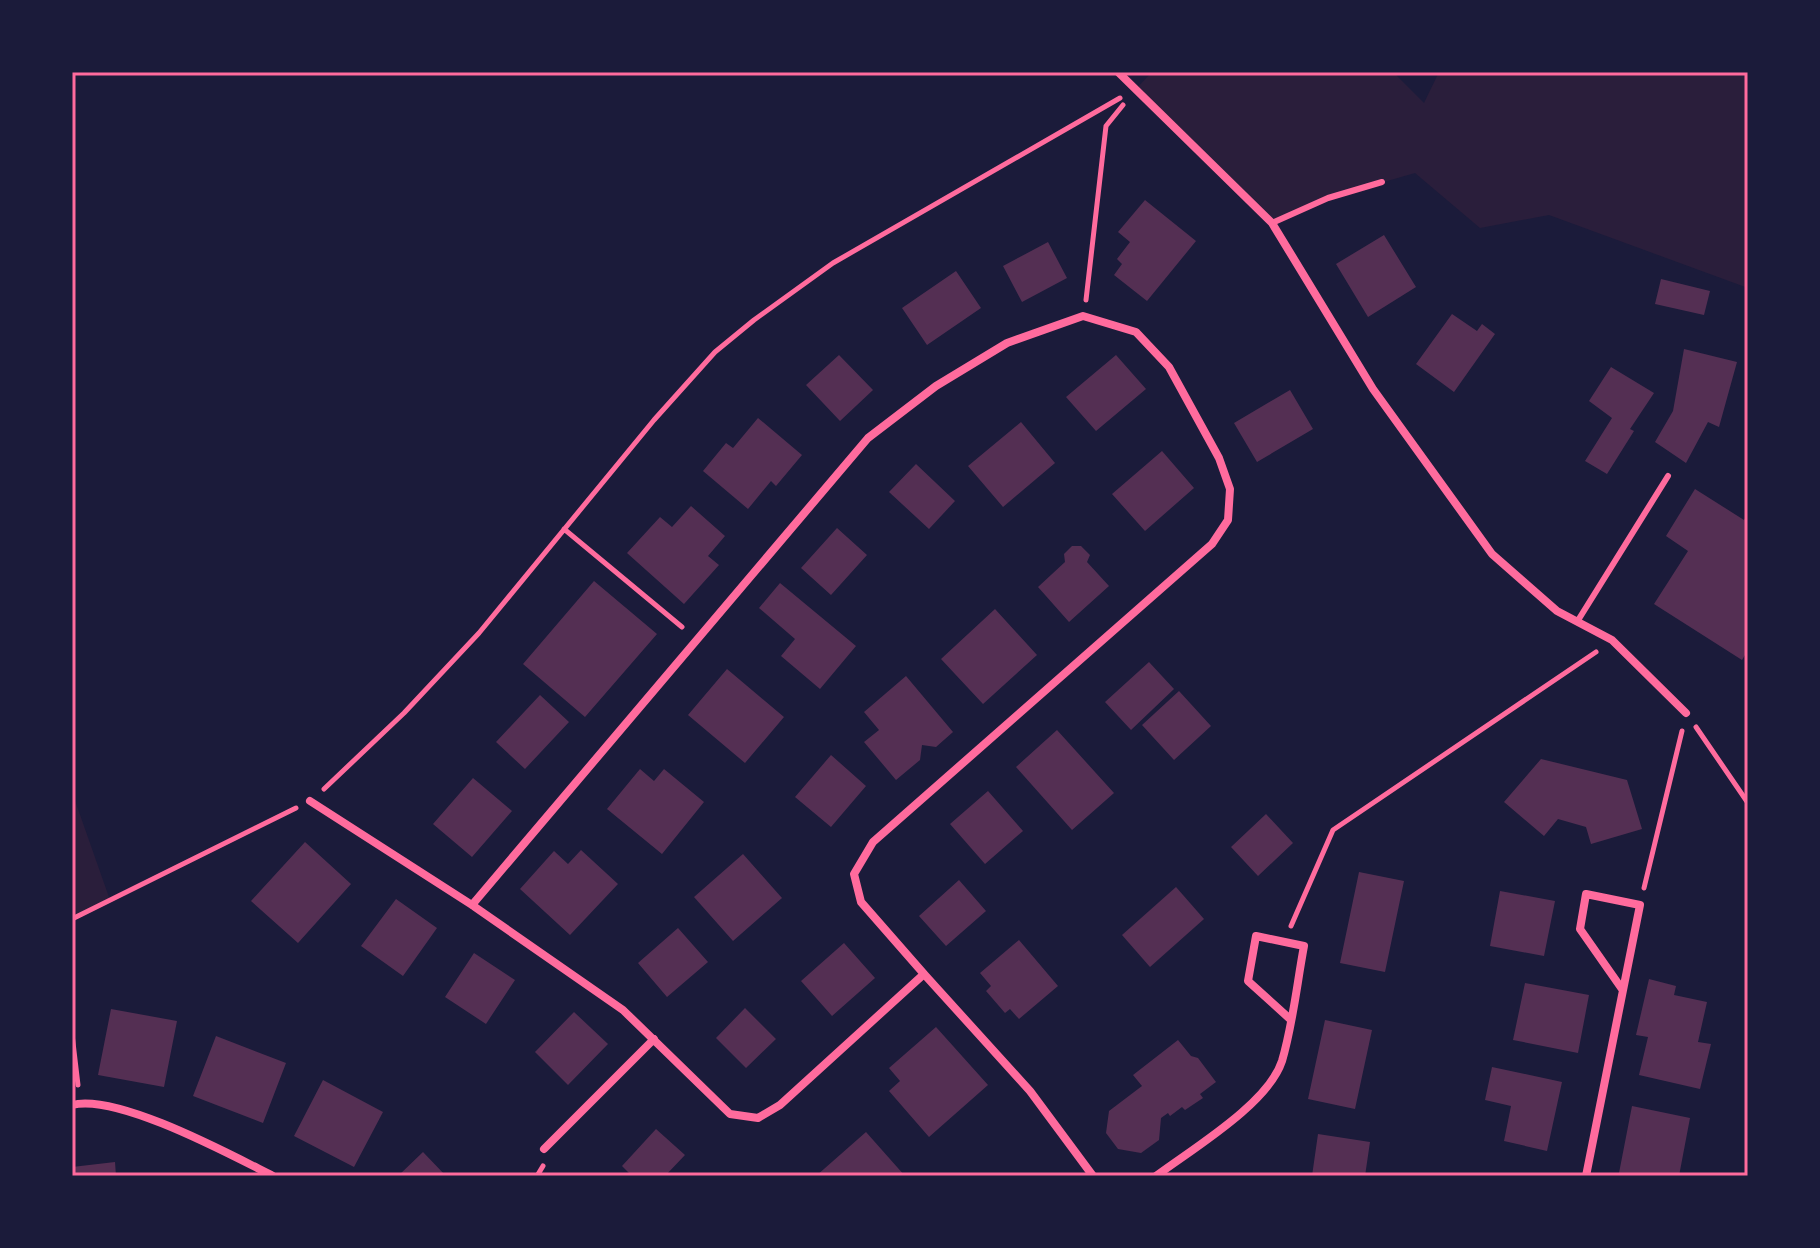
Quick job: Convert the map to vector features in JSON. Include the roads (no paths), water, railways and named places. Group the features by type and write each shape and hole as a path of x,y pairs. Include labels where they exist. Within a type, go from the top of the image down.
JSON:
{"street":[{"path":"1118,72 1272,223 1373,389 1492,554 1557,611 1612,640 1686,713"},
{"path":"472,905 868,438 936,386 1007,343 1083,316 1136,332 1169,367 1219,458 1230,489 1228,520 1212,544 873,842 854,874 861,902 1030,1091 1093,1176"},
{"path":"310,801 472,905 623,1010 730,1114 758,1118 780,1105 924,974"},
{"path":"1586,1176 1640,905 1586,894 1580,929 1622,989"},
{"path":"1156,1176 1247,1108 1268,1086 1281,1063 1290,1019 1304,946 1256,936 1248,981 1290,1019"},
{"path":"544,1149 654,1039"},
{"path":"76,1103 103,1105 186,1131 273,1176"}],"lane":[{"path":"1272,223 1328,198 1382,182"},
{"path":"1577,622 1668,476"}]}
